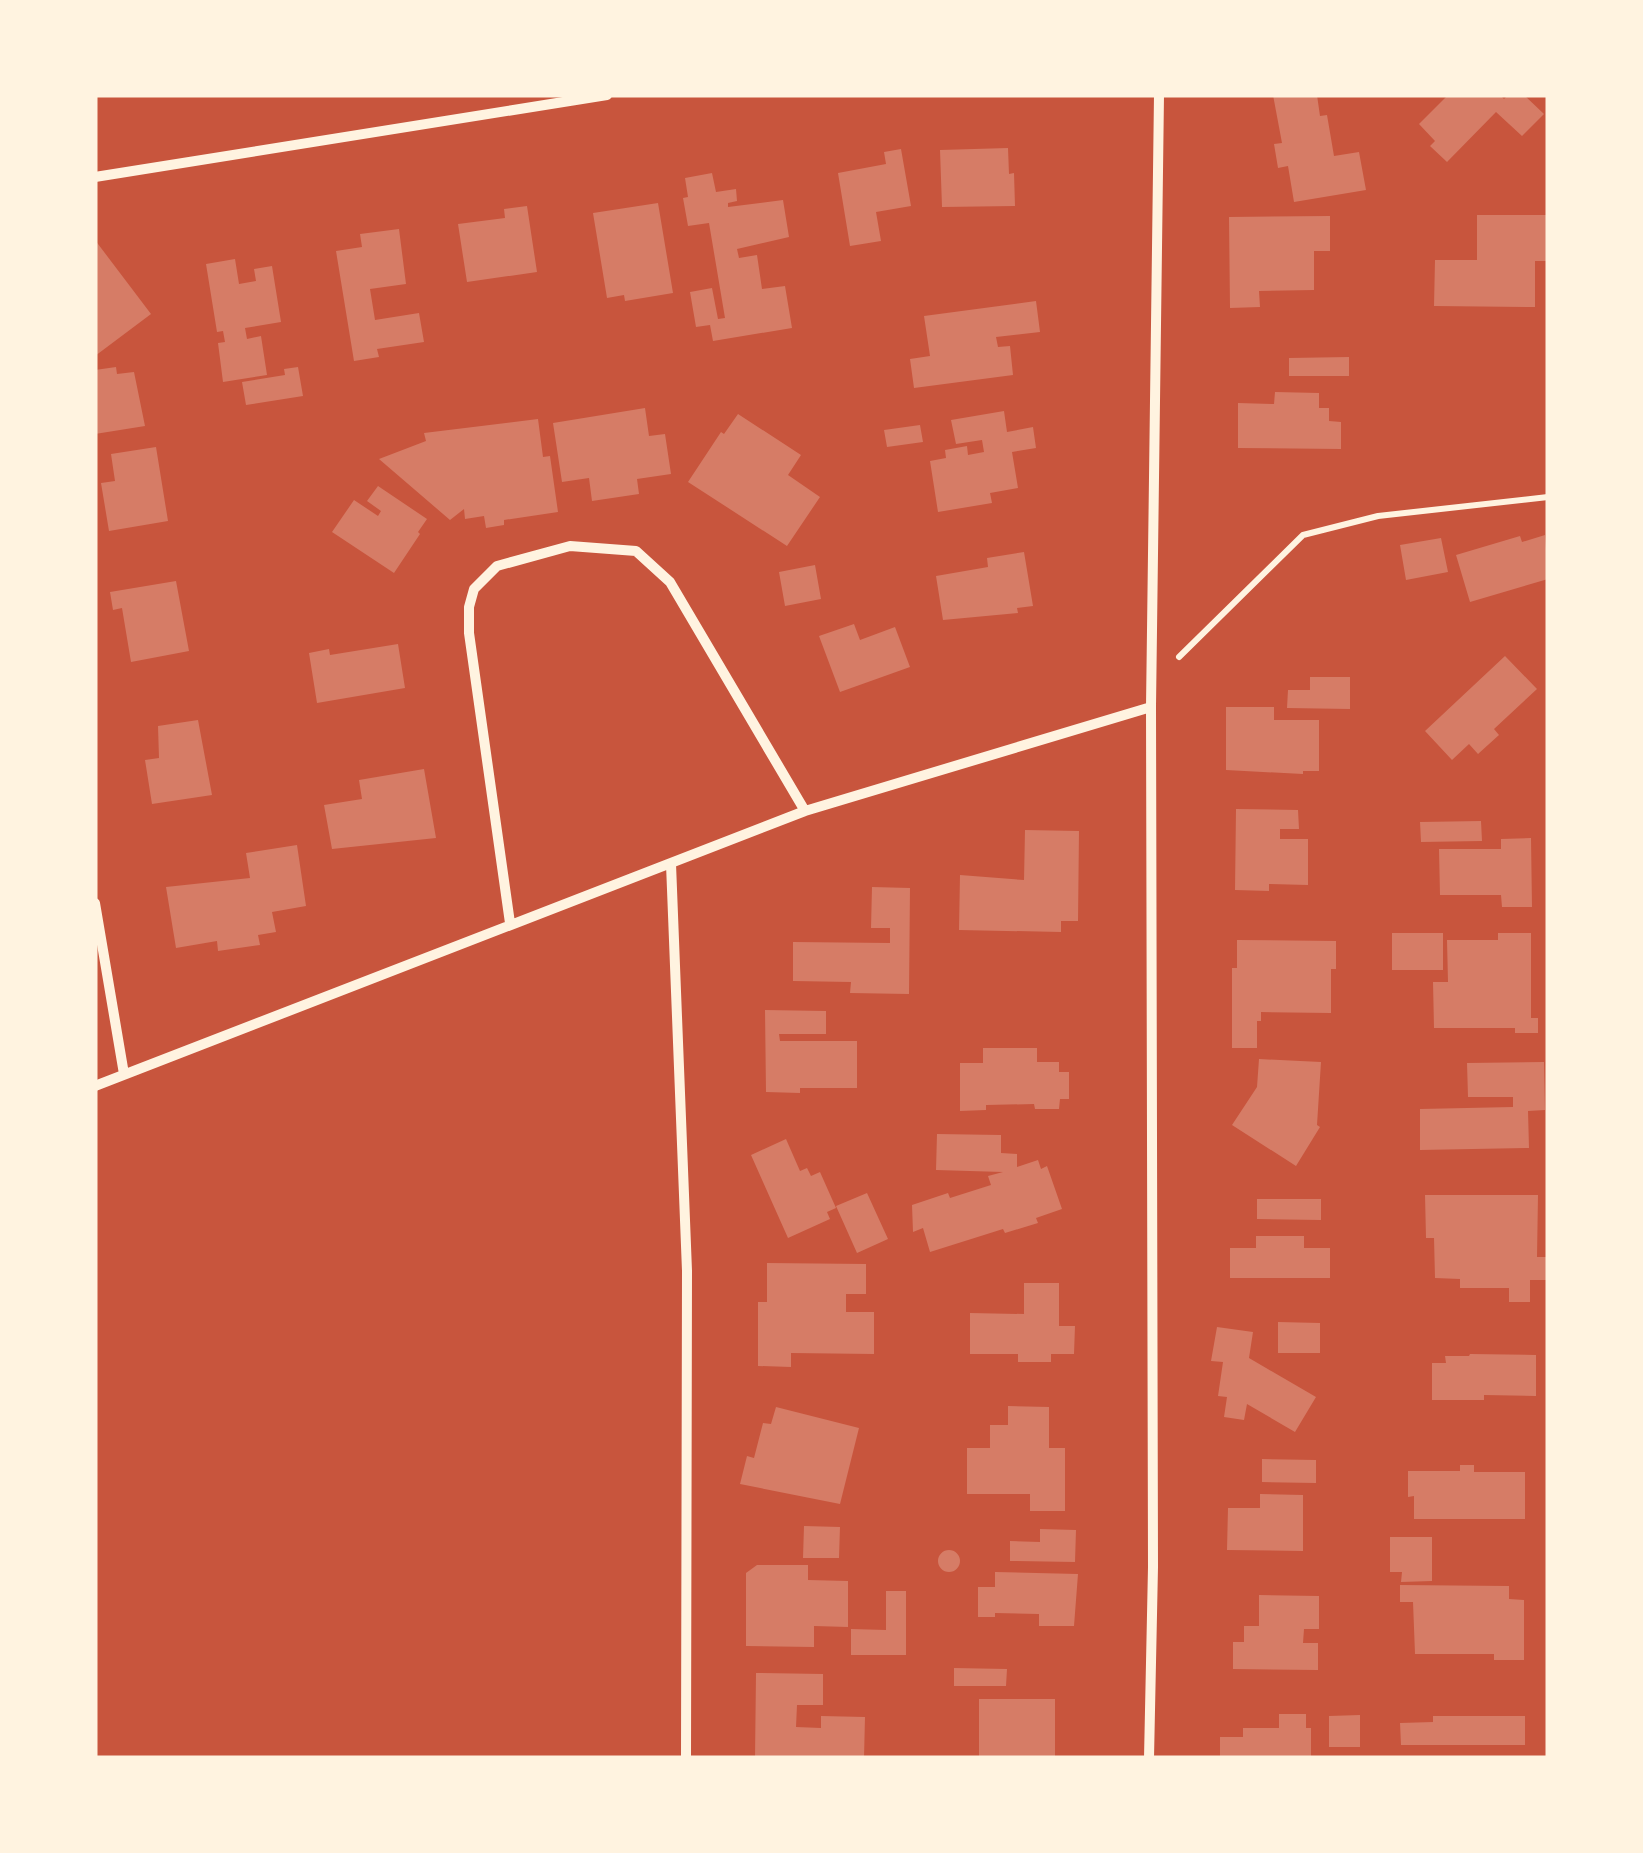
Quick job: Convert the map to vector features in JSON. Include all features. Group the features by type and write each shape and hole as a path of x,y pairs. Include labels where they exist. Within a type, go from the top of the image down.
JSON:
{"street":[{"path":"95,177 607,95"},
{"path":"1150,1758 1151,707 1159,95"},
{"path":"510,923 469,634 474,589 497,566 570,546 636,551 670,582 805,811"},
{"path":"95,1086 805,811 1151,707"},
{"path":"671,864 687,1270 686,1758"},
{"path":"95,904 124,1074"}],"path":[{"path":"1179,657 1302,535 1378,516 1548,497"}],"building":[{"path":"1273,95 1317,95 1320,116 1327,115 1334,156 1359,152 1366,190 1294,202 1288,166 1278,168 1274,144 1282,143"},
{"path":"1448,95 1500,95 1504,99 1508,95 1524,95 1544,114 1522,136 1496,112 1447,162 1430,146 1435,141 1419,124"},
{"path":"1008,148 1015,206 942,207 940,150"},
{"path":"901,149 911,206 876,212 881,241 850,246 838,173 886,164 884,152"},
{"path":"712,173 716,192 736,189 737,201 728,203 728,207 783,200 789,237 737,249 739,258 757,255 762,289 785,286 792,328 713,341 710,325 696,327 690,292 712,288 718,319 725,318 709,223 688,226 683,198 688,197 685,178"},
{"path":"658,203 673,293 625,301 624,295 607,298 593,213"},
{"path":"527,206 537,272 467,282 458,224 505,218 504,209"},
{"path":"1477,215 1548,215 1548,261 1535,261 1535,307 1434,306 1435,260 1477,260"},
{"path":"1330,216 1330,251 1314,251 1314,290 1259,291 1260,307 1230,308 1229,217"},
{"path":"399,229 406,284 370,289 375,320 419,313 424,342 377,349 379,357 354,361 336,251 362,247 360,234"},
{"path":"95,240 151,314 95,356"},
{"path":"235,259 239,284 256,281 254,269 272,266 281,322 245,328 247,339 261,336 267,375 223,382 218,343 225,342 223,331 217,332 206,264"},
{"path":"1036,301 1040,332 996,337 998,347 1010,346 1013,375 914,388 910,359 930,356 924,316"},
{"path":"1349,357 1349,376 1289,376 1289,358"},
{"path":"116,367 117,374 134,372 145,426 95,434 95,370"},
{"path":"298,367 303,396 246,405 242,382 285,375 284,369"},
{"path":"1275,392 1319,393 1319,408 1329,408 1329,421 1341,422 1341,449 1238,448 1238,403 1274,404"},
{"path":"645,408 649,436 665,434 671,474 637,479 639,494 592,501 589,478 562,482 553,423"},
{"path":"1004,411 1007,432 1033,427 1036,448 1012,452 1018,488 990,493 992,503 938,512 930,461 946,458 945,450 967,446 968,455 984,452 982,440 956,444 951,420"},
{"path":"738,414 801,455 788,475 820,497 787,546 688,482 721,432 724,434"},
{"path":"538,419 543,457 550,456 558,512 504,520 504,525 486,528 484,516 465,519 464,509 450,520 379,459 426,441 424,433"},
{"path":"920,425 923,442 887,447 884,430"},
{"path":"156,447 168,521 109,531 101,483 115,481 111,454"},
{"path":"378,486 427,519 394,573 332,532 354,500 378,516 381,511 367,501"},
{"path":"1545,535 1548,579 1470,602 1456,555 1520,536 1522,542"},
{"path":"1441,538 1448,572 1406,580 1400,545"},
{"path":"1024,552 1033,606 1017,608 1018,613 943,620 936,576 988,567 987,558"},
{"path":"815,565 821,599 785,606 779,572"},
{"path":"176,581 189,651 131,662 122,608 113,610 110,592"},
{"path":"854,624 860,640 895,627 910,667 840,692 819,636"},
{"path":"398,644 405,688 317,703 309,653 329,649 330,655"},
{"path":"1505,656 1537,689 1494,729 1499,735 1478,754 1469,744 1452,760 1425,731"},
{"path":"1310,677 1350,677 1350,709 1287,708 1288,690 1310,690"},
{"path":"1226,707 1274,707 1274,720 1319,720 1319,771 1303,774 1226,770"},
{"path":"198,720 212,795 152,804 145,760 159,758 158,726"},
{"path":"424,769 436,838 332,849 324,805 362,799 359,780"},
{"path":"1236,809 1298,810 1299,829 1280,829 1280,839 1308,839 1308,885 1269,884 1269,891 1235,890"},
{"path":"1481,821 1482,841 1421,842 1420,822"},
{"path":"1025,830 1079,831 1078,921 1061,921 1061,932 959,930 960,875 1024,880"},
{"path":"1531,838 1532,907 1502,907 1501,895 1440,895 1439,849 1501,849 1501,839"},
{"path":"297,845 306,906 272,912 276,932 258,935 260,945 218,951 217,941 176,948 166,887 250,878 246,853"},
{"path":"872,887 910,888 909,994 850,993 851,982 793,981 793,942 890,943 890,928 871,928"},
{"path":"1392,933 1443,933 1443,970 1392,970"},
{"path":"1498,933 1531,933 1531,1018 1538,1018 1538,1033 1515,1033 1515,1028 1434,1028 1433,982 1448,982 1447,940 1498,940"},
{"path":"1237,940 1336,941 1336,969 1331,969 1331,1013 1261,1012 1257,1048 1232,1048 1232,968 1237,968"},
{"path":"765,1010 826,1011 826,1034 779,1034 780,1041 857,1041 857,1088 766,1092"},
{"path":"983,1048 1037,1048 1037,1062 1059,1062 1059,1072 1069,1072 1069,1099 1060,1099 1059,1109 1035,1109 1034,1104 986,1105 986,1110 960,1111 960,1063 983,1063"},
{"path":"1259,1059 1321,1062 1317,1125 1320,1127 1296,1166 1232,1125 1257,1087"},
{"path":"1544,1062 1545,1110 1528,1111 1529,1148 1420,1150 1420,1109 1513,1107 1513,1097 1468,1097 1467,1063"},
{"path":"937,1134 1001,1135 1001,1153 1017,1154 1017,1167 1038,1160 1041,1169 1047,1166 1062,1209 1036,1218 1038,1223 1005,1233 1003,1229 930,1252 923,1228 913,1232 912,1205 991,1185 988,1176 1003,1172 936,1170"},
{"path":"786,1139 800,1171 807,1168 811,1176 820,1172 836,1208 827,1212 830,1219 788,1238 751,1155"},
{"path":"867,1193 888,1239 857,1253 836,1206"},
{"path":"1425,1195 1538,1195 1537,1257 1547,1257 1547,1280 1530,1280 1530,1302 1509,1302 1509,1288 1460,1288 1460,1279 1435,1278 1434,1238 1426,1238"},
{"path":"1257,1199 1321,1199 1321,1220 1257,1219"},
{"path":"1256,1236 1304,1236 1304,1248 1330,1248 1330,1278 1230,1278 1230,1248 1256,1248"},
{"path":"767,1263 866,1264 866,1294 846,1294 846,1312 874,1312 874,1354 791,1353 791,1367 758,1366 758,1302 767,1302"},
{"path":"1024,1283 1059,1283 1059,1326 1075,1326 1074,1354 1051,1354 1051,1362 1018,1362 1018,1354 970,1354 970,1313 1024,1314"},
{"path":"1278,1322 1320,1323 1320,1353 1278,1353"},
{"path":"1217,1327 1253,1332 1249,1358 1316,1397 1295,1432 1247,1404 1244,1420 1224,1417 1227,1397 1218,1396 1223,1362 1211,1361"},
{"path":"1536,1355 1536,1396 1432,1400 1432,1363 1446,1363 1445,1356"},
{"path":"1008,1406 1049,1407 1049,1448 1065,1448 1065,1511 1030,1511 1030,1494 967,1494 967,1448 990,1448 990,1425 1008,1425"},
{"path":"776,1407 859,1428 840,1504 740,1484 747,1456 754,1458 763,1423 771,1424"},
{"path":"1262,1459 1316,1460 1316,1483 1262,1482"},
{"path":"1460,1465 1474,1465 1474,1472 1525,1472 1525,1519 1414,1519 1414,1496 1408,1497 1408,1471 1460,1471"},
{"path":"1260,1494 1303,1495 1303,1551 1227,1550 1228,1508 1260,1508"},
{"path":"804,1526 840,1527 839,1558 803,1558"},
{"path":"1040,1529 1076,1530 1075,1562 1010,1561 1010,1541 1040,1542"},
{"path":"1390,1537 1432,1537 1432,1581 1401,1582 1402,1572 1390,1572"},
{"path":"949,1550 957,1553 957,1569 949,1572 941,1569 938,1561 941,1553"},
{"path":"757,1565 808,1565 808,1580 848,1581 848,1627 814,1626 814,1647 746,1646 746,1573"},
{"path":"995,1572 1078,1574 1074,1626 1039,1626 1039,1614 995,1613 995,1617 978,1617 978,1587 995,1587"},
{"path":"1400,1585 1509,1586 1509,1599 1524,1600 1524,1660 1494,1660 1494,1654 1415,1654 1413,1602 1400,1602"},
{"path":"886,1591 906,1591 906,1655 851,1655 851,1629 886,1630"},
{"path":"1259,1595 1319,1596 1319,1629 1304,1629 1303,1643 1318,1643 1318,1670 1233,1669 1233,1642 1244,1642 1244,1626 1259,1626"},
{"path":"954,1668 1007,1669 1006,1686 954,1686"},
{"path":"756,1673 823,1674 823,1705 797,1705 796,1727 821,1728 821,1716 865,1717 864,1758 755,1758"},
{"path":"979,1699 1055,1699 1055,1756 979,1756"},
{"path":"1279,1714 1306,1714 1306,1728 1311,1728 1311,1758 1220,1758 1220,1737 1243,1737 1243,1728 1279,1728"},
{"path":"1360,1715 1360,1747 1329,1747 1329,1716"},
{"path":"1433,1716 1525,1716 1525,1745 1401,1745 1400,1723 1433,1722"}]}
